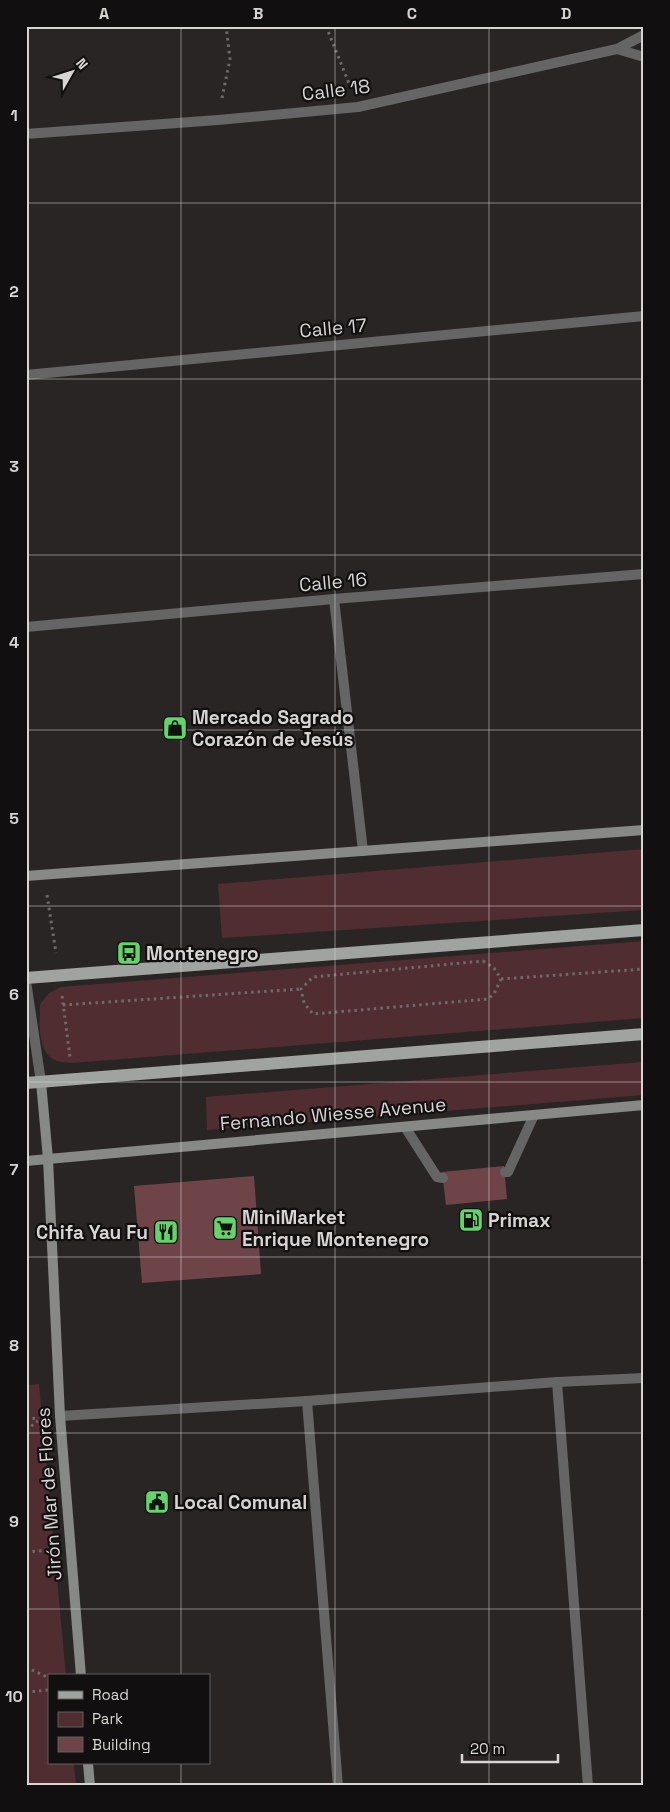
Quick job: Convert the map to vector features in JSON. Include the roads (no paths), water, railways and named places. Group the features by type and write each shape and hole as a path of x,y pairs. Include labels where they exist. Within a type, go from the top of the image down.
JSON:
{"main road":[{"path":"26,876 644,830"},
{"path":"26,979 644,930"},
{"path":"26,1083 644,1034"},
{"name":"Jirón Mar de Flores","path":"41,1082 48,1159 60,1416 81,1674"},
{"name":"Fernando Wiesse Avenue","path":"26,1161 644,1105"},
{"path":"88,1764 90,1786"}],"street":[{"path":"617,49 644,34"},
{"name":"Calle 18","path":"26,134 218,120 358,107 617,49 644,56"},
{"name":"Calle 17","path":"26,375 644,316"},
{"name":"Calle 16","path":"26,627 334,599 644,574"},
{"path":"334,599 363,851"},
{"name":"Jirón Mar de Flores","path":"26,979 41,1082"},
{"path":"504,1172 508,1172 534,1115"},
{"path":"405,1127 436,1177 443,1178"},
{"path":"60,1416 307,1401 556,1382 644,1378"},
{"path":"556,1382 588,1786"},
{"path":"307,1401 338,1786"}],"place":[{"name":"Mercado Sagrado Corazón de Jesús","path":"175,728"},
{"name":"Montenegro","path":"129,953"},
{"name":"Primax","path":"471,1220"},
{"name":"MiniMarket Enrique Montenegro","path":"225,1228"},
{"name":"Chifa Yau Fu","path":"166,1232"},
{"name":"Local Comunal","path":"157,1502"}]}
